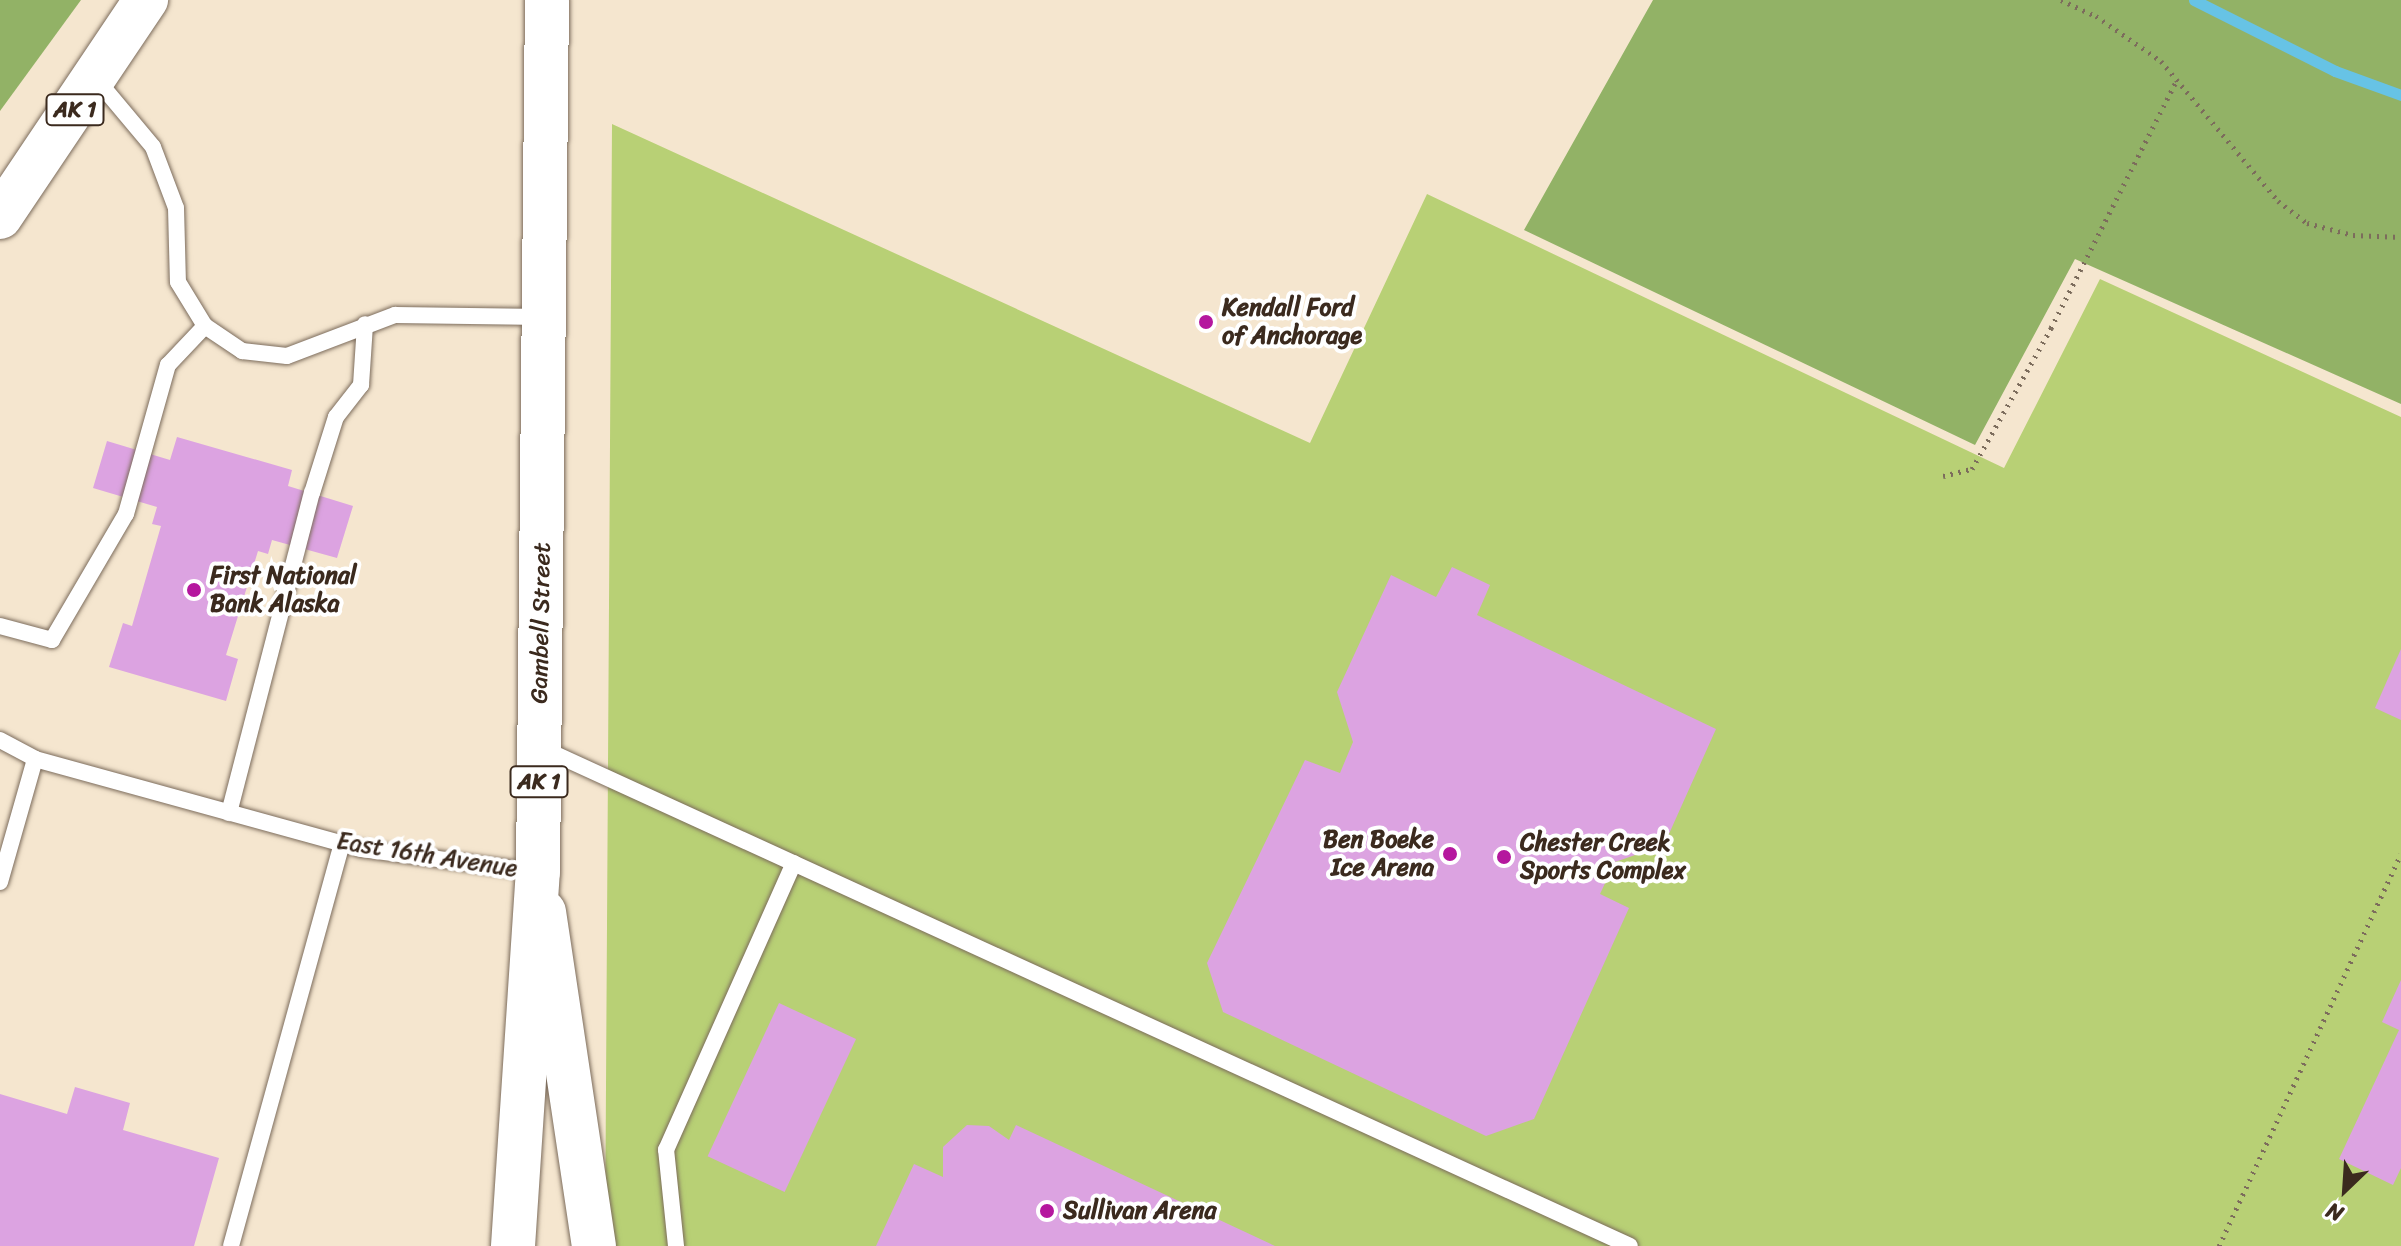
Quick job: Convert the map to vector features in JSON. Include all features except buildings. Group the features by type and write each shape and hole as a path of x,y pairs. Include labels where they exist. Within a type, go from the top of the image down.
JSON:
{"main road":[{"name":"AK 1","path":"0,217 96,79 146,0"},
{"name":"Gambell Street","path":"513,1246 538,872 547,0"},
{"name":"East 16th Avenue","path":"538,872 594,1246"}],"lane":[{"path":"96,79 153,147 176,208 178,282 205,326 242,351 287,356 395,315 444,313 544,317"},
{"path":"229,813 312,493 336,417 361,385 365,324"},
{"path":"0,626 52,640 126,514 168,365 205,326"},
{"name":"East 16th Avenue","path":"0,740 35,759 342,844 538,872"},
{"path":"539,746 1630,1246"},
{"path":"0,882 35,759"},
{"path":"231,1246 342,844"},
{"path":"676,1246 666,1150 794,863"}],"path":[{"path":"2061,0 2134,39 2177,80 2278,201 2307,223 2353,235 2401,237"},
{"path":"1943,476 1972,469 2177,80"},
{"path":"2219,1246 2401,854"}],"green space":[{"path":"0,0 81,0 0,111"},
{"path":"1653,0 2401,0 2401,404 2075,259 1975,445 1524,230"},
{"name":"Chester Creek Sports Complex","path":"612,124 1310,443 1427,194 2004,468 2100,279 2401,417 2401,1246 605,1246"}],"waterway":[{"path":"2194,0 2335,71 2401,95"}],"place":[{"name":"Kendall Ford of Anchorage","path":"1206,322"},
{"name":"First National Bank Alaska","path":"194,590"},
{"name":"Ben Boeke Ice Arena","path":"1450,854"},
{"name":"Chester Creek Sports Complex","path":"1504,857"},
{"name":"Sullivan Arena","path":"1047,1211"}]}
